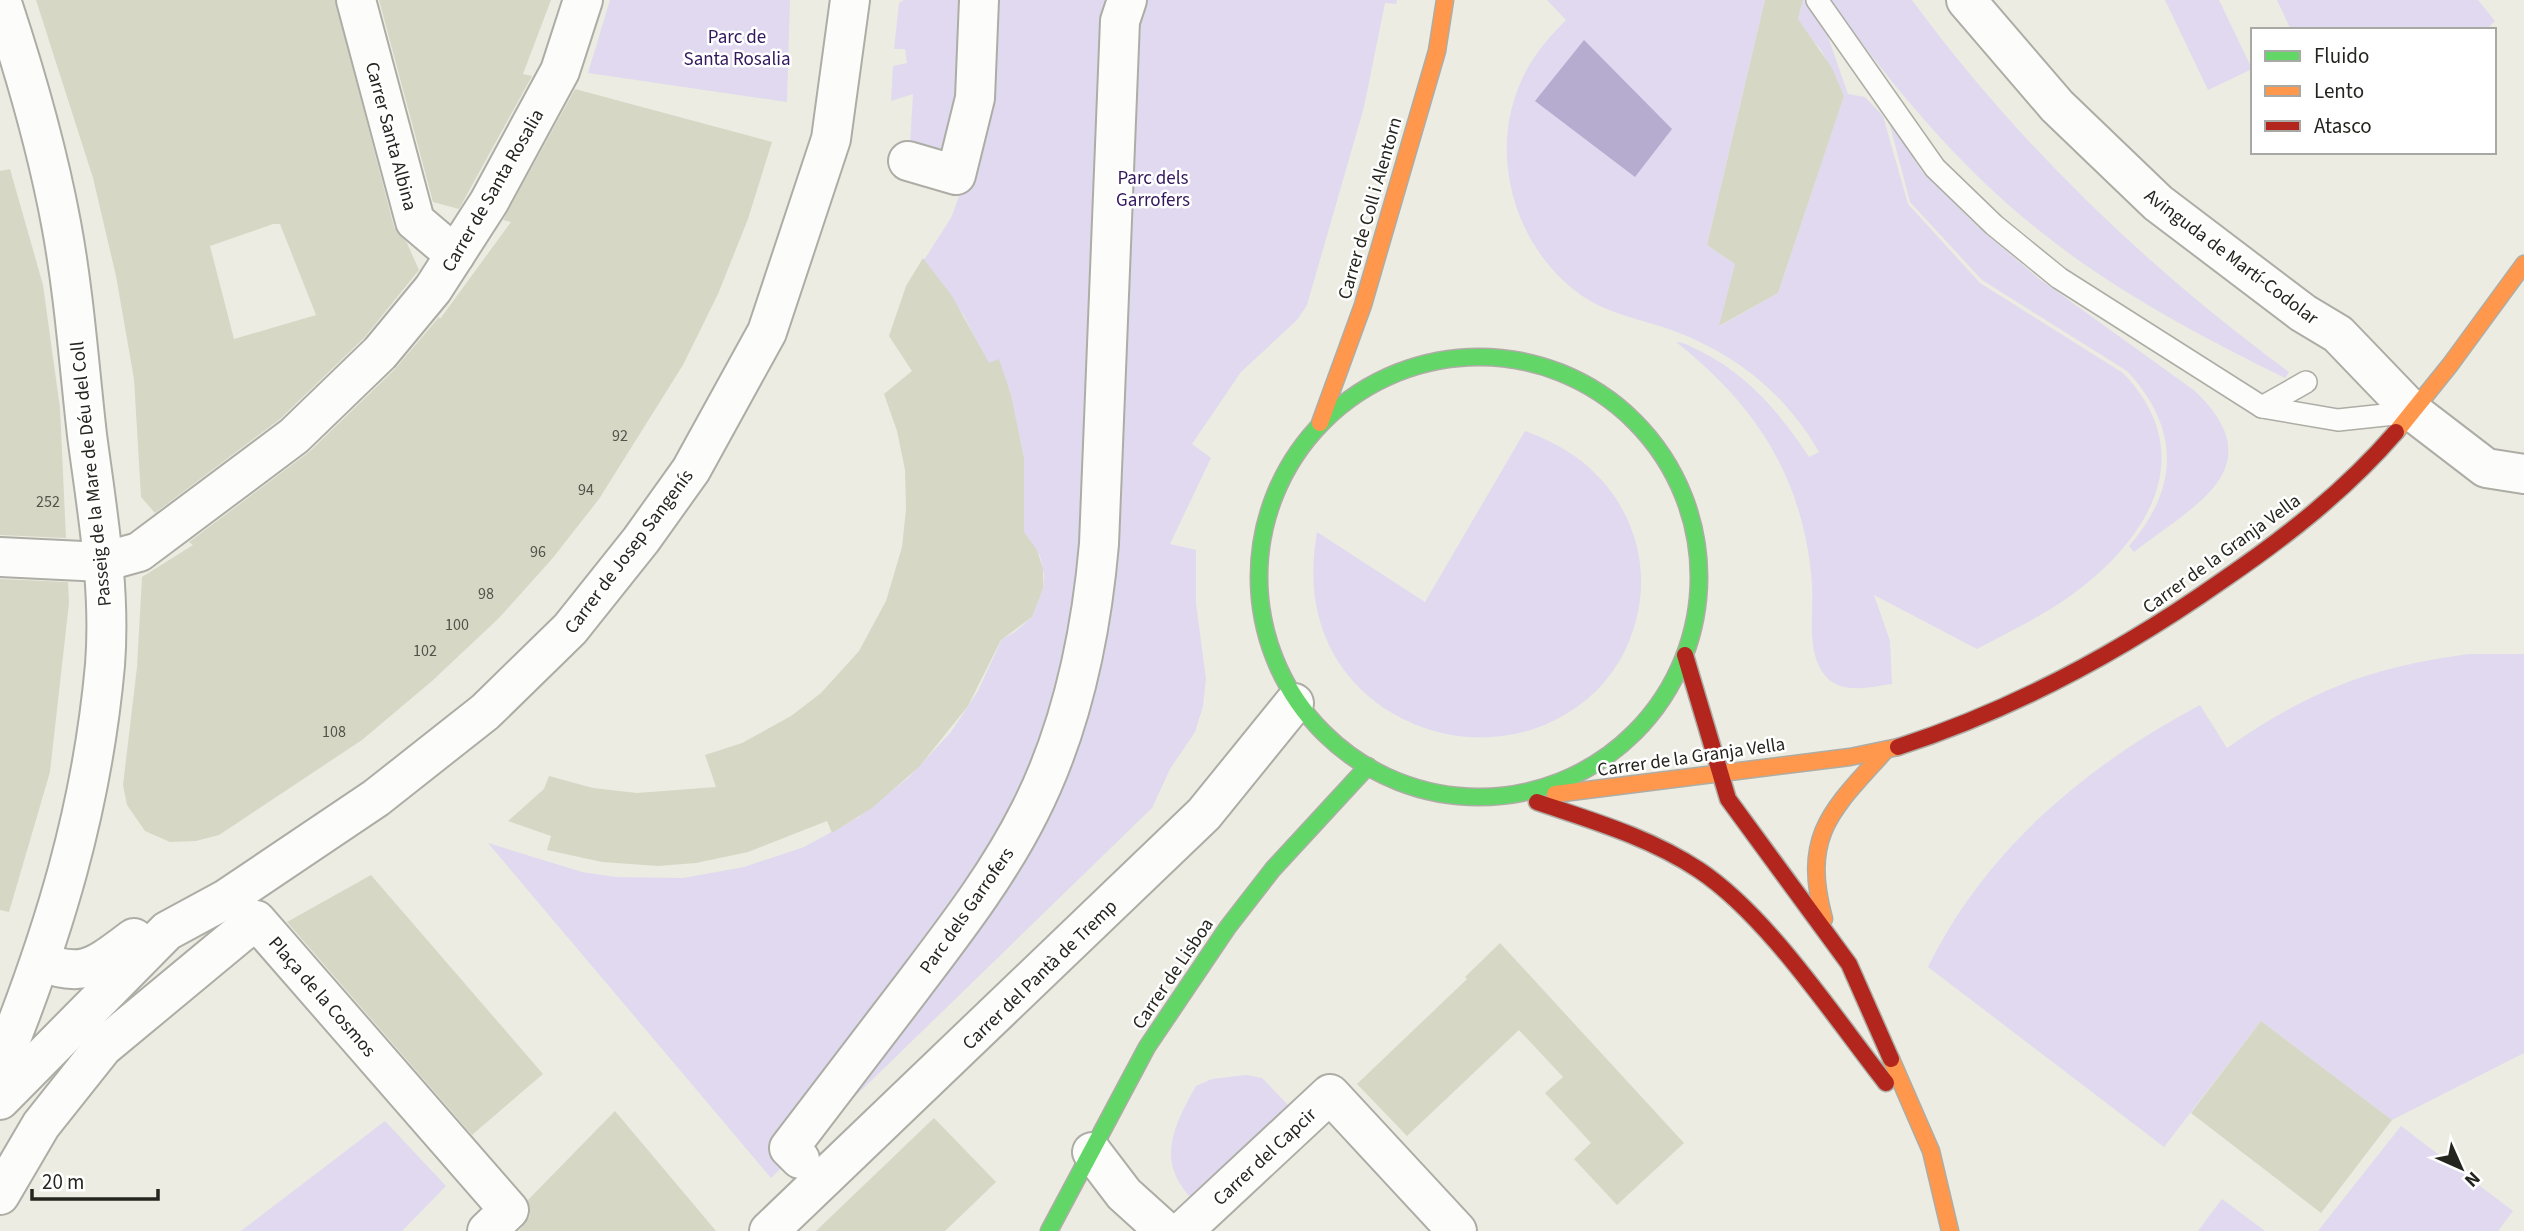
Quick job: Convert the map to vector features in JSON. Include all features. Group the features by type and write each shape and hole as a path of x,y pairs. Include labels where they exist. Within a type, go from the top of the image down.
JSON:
{"street":[{"name":"Carrer Santa Albina","path":"356,0 415,221 455,255"},
{"name":"Carrer de Santa Rosalia","path":"0,557 103,562 139,552 294,436 380,353 433,289 489,202 560,71 583,0"},
{"path":"831,0 836,115"},
{"name":"Carrer de Josep Sangenís","path":"0,1100 167,931 226,899 376,798 485,712 570,629 691,470 767,332 808,211 836,115 850,0"},
{"path":"908,161 956,175 975,98 979,0"},
{"name":"Parc dels Garrofers","path":"800,1159 789,1148 973,907 1004,859 1035,799 1071,704 1092,612 1099,544 1120,21 1126,0"},
{"name":"Carrer de Coll i Alentorn","path":"1320,423 1363,305 1437,51 1445,0"},
{"name":"Avinguda de Martí-Codolar","path":"1966,0 2057,106 2158,203 2303,313 2338,334 2413,412 2486,468 2524,474"},
{"name":"Passeig de la Mare de Déu del Coll","path":"0,1067 35,976 80,832 105,663 103,562 61,222 20,60 1,1"},
{"name":"Carrer de la Granja Vella","path":"1320,423 1291,463 1278,491 1261,552 1260,584 1267,637 1280,676 1294,703 1328,737 1368,766 1402,782 1447,794 1482,799 1632,788 1886,750 1966,722 2065,678 2173,617 2264,552 2332,497 2370,461 2413,412 2524,264"},
{"path":"1320,423 1375,385 1444,360 1479,357 1514,360 1548,368 1580,380 1609,398 1636,421 1658,447 1676,475 1688,505 1700,568 1698,600 1685,655 1668,689 1646,719 1620,746 1568,779 1522,796"},
{"path":"1685,655 1728,799 1849,964 1931,1151 1950,1231"},
{"name":"Carrer del Pantà de Tremp","path":"769,1231 1204,814 1294,703"},
{"path":"1826,931 1814,871 1817,849 1834,811 1886,750"},
{"name":"Carrer de Lisboa","path":"1049,1231 1147,1047 1228,927 1273,869 1368,766"},
{"path":"1522,796 1634,834 1699,870 1728,892 1772,937 1918,1125"},
{"name":"Plaça de la Cosmos","path":"0,1195 41,1125 103,1047 256,920 509,1210 487,1231"},
{"name":"Carrer de Josep Sangenís","path":"104,993 63,1011 35,976 92,968 150,927 167,931"},
{"name":"Carrer del Capcir","path":"1183,1231 1330,1094 1457,1231"},
{"path":"1092,1152 1124,1194 1165,1231"}],"lane":[{"path":"1817,0 1935,168 1994,225 2059,278 2262,407 2338,420 2413,412"},
{"path":"2262,407 2306,382"}],"green space":[{"name":"Parc de Santa Rosalia","path":"610,0 790,0 787,102 588,73"},
{"name":"Parc dels Garrofers","path":"904,0 1397,0 1396,4 1385,3 1364,107 1307,305 1297,320 1241,372 1192,444 1211,458 1170,544 1196,550 1196,603 1206,679 1203,706 1195,732 1170,769 1152,808 771,1178 488,843 582,872 615,877 683,878 744,867 804,847 859,817 908,778 951,732 978,691 1002,639 1032,617 1043,589 1044,575 1040,556 1024,533 1024,458 1009,388 988,364 964,316 924,260 951,218 973,159 910,145 913,94 891,101 893,66 907,63 905,49 894,49 899,3"},
{"path":"1547,0 1765,0 1707,245 1735,264 1720,326 1778,293 1844,96 1821,50 1797,22 1802,5 1795,0 1806,0 1826,31 1848,94 1865,97 1883,116 1908,204 1980,283 2123,373 2147,404 2159,435 2161,466 2154,496 2140,525 2120,552 2095,577 2066,599 1977,649 1874,595 1890,641 1892,684 1864,688 1846,687 1837,685 1823,673 1814,653 1812,584 1807,546 1799,511 1787,478 1753,419 1705,366 1676,342 1691,346 1717,360 1748,383 1775,411 1809,457 1819,452 1805,430 1773,392 1713,349 1690,337 1615,312 1587,299 1563,280 1543,258 1527,232 1515,204 1507,143 1511,113 1529,66 1552,34 1566,20"},
{"path":"1830,0 1912,0 1995,104 2086,200 2184,289 2289,372 2285,378 2156,310 2094,271 2036,228 1978,177 1925,121"},
{"path":"2165,0 2219,0 2251,67 2251,69 2208,90"},
{"path":"2277,0 2478,0 2495,21 2488,28 2290,28"},
{"path":"1887,114 1922,172 1978,227 2038,278 2195,391 2218,418 2228,442 2227,463 2217,483 2201,501 2134,552 2129,546 2158,502 2165,480 2167,458 2157,414 2127,371 1982,280 1910,202"},
{"path":"1525,431 1564,449 1581,461 1610,490 1621,507 1637,547 1641,569 1640,603 1635,625 1610,676 1589,697 1565,715 1517,734 1481,737 1446,734 1412,723 1381,706 1355,683 1334,655 1320,621 1315,598 1313,565 1317,532 1425,602"},
{"path":"2469,654 2524,654 2524,1053 2392,1120 2261,1021 2164,1147 1928,967 1952,924 2009,848 2079,784 2158,729 2200,705 2227,748 2285,711 2342,684 2401,666"},
{"path":"1246,1075 1262,1078 1289,1106 1193,1200 1181,1186 1171,1158 1180,1116 1196,1086 1212,1079"},
{"path":"385,1121 446,1186 402,1231 241,1231"},
{"path":"2401,1126 2513,1211 2498,1231 2318,1231"},
{"path":"2222,1199 2265,1231 2198,1231"}],"shaded area":[{"path":"1584,40 1672,129 1635,177 1535,101"}],"building":[{"path":"36,0 335,0 394,227 407,243 419,270 364,338 280,419 155,513 141,497 134,379 116,276 93,178","holes":["280,224 316,315 234,339 210,246"]},
{"path":"379,0 551,0 523,74 532,76 459,209 433,202"},
{"path":"1765,0 1803,0 1798,19 1832,68 1844,96 1778,293 1719,326 1735,264 1707,245"},
{"path":"575,89 772,142 748,219 718,294 683,365 599,499 552,559 499,618 432,681 362,740 219,835 196,841 170,842 145,831 127,805 123,785 137,667 142,577 193,545 189,542 309,452 395,369 439,317 440,319 511,222 503,220"},
{"path":"10,169 43,285 60,408 66,538 0,535 0,171"},
{"path":"923,258 952,296 989,363 999,359 1011,395 1024,458 1024,532 1037,550 1043,569 1043,589 1032,617 1001,640 968,706 919,767 872,808 832,833 827,821 748,852 696,863 658,866 602,862 547,850 551,836 508,821 544,789 549,776 593,788 637,793 716,787 705,755 742,743 791,716 821,693 859,651 886,601 902,547 906,509 905,470 897,431 884,394 912,371 889,336 906,286"},
{"path":"0,579 68,582 69,603 50,772 9,912 0,910"},
{"path":"371,875 543,1074 472,1135 287,922"},
{"path":"1500,943 1684,1143 1617,1205 1574,1159 1591,1143 1545,1093 1563,1077 1519,1030 1407,1136 1357,1084 1467,979 1465,977"},
{"path":"2261,1021 2392,1120 2321,1213 2191,1113"},
{"path":"615,1111 716,1231 519,1231 530,1216 528,1200"},
{"path":"934,1118 996,1182 945,1231 816,1231"}],"traffic: fast":[{"path":"1479,357 1522,361 1563,374 1601,394 1635,421 1662,455 1682,493 1695,534 1699,577 1695,620 1682,661 1662,699 1635,733 1601,760 1563,780 1522,793 1479,797 1436,793 1395,780 1357,760 1323,733 1296,699 1276,661 1263,620 1259,577 1263,534 1276,493 1296,455 1323,421 1357,394 1395,374 1436,361 1479,357"},
{"path":"1049,1231 1147,1047 1228,927 1273,869 1368,766"}],"traffic: slow":[{"path":"1320,423 1363,305 1437,51 1445,0"},
{"path":"2396,432 2450,365 2524,264"},
{"path":"1555,794 1850,757 1898,747"},
{"path":"1824,919 1816,865 1819,844 1837,807 1886,750"},
{"path":"1891,1059 1931,1151 1950,1231"}],"traffic: jam":[{"path":"1898,747 1942,732 2026,696 2146,631 2292,530 2357,474 2396,432"},
{"path":"1685,655 1728,799 1849,964 1891,1059"},
{"path":"1537,802 1660,848 1699,870 1725,890 1775,940 1886,1083"}]}
